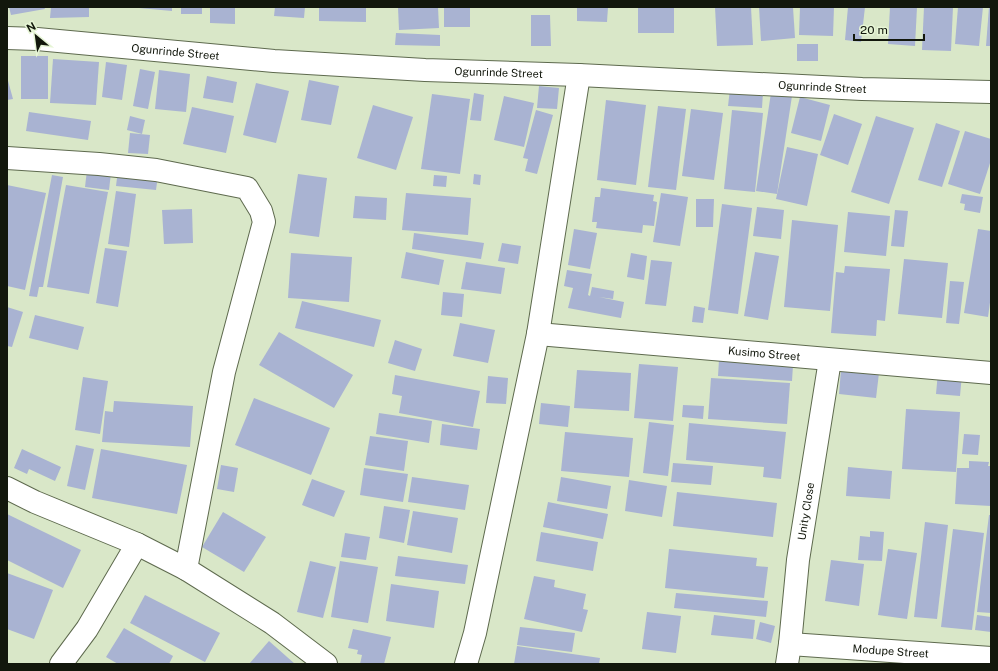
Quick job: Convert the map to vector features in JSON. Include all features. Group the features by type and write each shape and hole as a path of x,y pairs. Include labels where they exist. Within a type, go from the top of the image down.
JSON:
{"street":[{"name":"Ogunrinde Street","path":"7,38 37,39 274,61 425,70 580,75 862,89 991,92"},
{"path":"466,664 475,633 538,334 580,75"},
{"path":"7,158 99,164 156,170 247,188 261,211 264,222 224,372 186,569"},
{"name":"Kusimo Street","path":"538,334 991,373"},
{"name":"Unity Close","path":"789,654 798,560 830,360"},
{"path":"7,488 35,502 137,544 186,569 272,623 326,664"},
{"path":"61,664 87,629 137,544"},
{"name":"Modupe Street","path":"789,654 991,658"}],"building":[{"path":"9,7 44,7 45,9 11,15"},
{"path":"51,7 89,7 89,17 50,18"},
{"path":"172,7 172,11 139,8"},
{"path":"181,7 202,7 202,14 181,14"},
{"path":"210,7 235,7 235,24 210,23"},
{"path":"275,7 305,7 304,18 274,16"},
{"path":"319,7 366,7 366,22 319,21"},
{"path":"398,7 438,7 439,28 399,30"},
{"path":"444,7 470,7 470,27 444,27"},
{"path":"577,7 608,7 607,22 577,21"},
{"path":"638,7 674,7 674,33 638,33"},
{"path":"715,7 751,7 753,45 717,46"},
{"path":"759,7 793,7 795,38 761,41"},
{"path":"800,7 834,7 833,36 799,35"},
{"path":"848,7 865,7 861,42 845,40"},
{"path":"890,7 917,7 915,46 888,44"},
{"path":"924,7 953,7 951,51 922,50"},
{"path":"958,7 983,7 979,46 955,44"},
{"path":"989,7 991,7 991,46 986,46"},
{"path":"531,15 550,15 551,46 531,46"},
{"path":"396,33 440,35 440,46 395,45"},
{"path":"797,44 818,44 818,61 797,61"},
{"path":"21,56 48,56 48,99 21,99"},
{"path":"53,59 99,62 96,105 50,103"},
{"path":"106,62 127,65 122,100 102,97"},
{"path":"140,69 155,72 148,109 133,106"},
{"path":"159,70 190,74 186,112 155,109"},
{"path":"207,76 237,82 233,103 203,98"},
{"path":"7,77 13,99 7,100"},
{"path":"309,80 339,86 331,125 301,120"},
{"path":"256,83 289,91 276,143 243,135"},
{"path":"539,86 559,88 557,109 537,108"},
{"path":"730,89 763,92 762,108 728,106"},
{"path":"474,93 484,95 481,121 470,120"},
{"path":"771,93 792,96 777,194 756,191"},
{"path":"432,94 470,99 460,174 421,169"},
{"path":"504,96 534,103 524,147 494,140"},
{"path":"800,97 830,105 821,141 791,133"},
{"path":"606,100 646,105 636,185 597,180"},
{"path":"373,105 413,117 396,170 357,158"},
{"path":"658,106 686,109 676,190 648,187"},
{"path":"192,107 234,116 226,153 183,144"},
{"path":"691,109 723,113 714,180 682,176"},
{"path":"536,110 553,115 537,174 525,171 528,159 523,158"},
{"path":"732,110 763,113 755,192 724,189"},
{"path":"29,112 91,121 88,140 26,131"},
{"path":"834,114 862,124 848,165 820,155"},
{"path":"130,116 145,120 142,134 127,130"},
{"path":"876,116 914,128 889,204 851,192"},
{"path":"936,123 960,131 942,187 918,180"},
{"path":"965,131 991,139 991,160 980,194 948,184"},
{"path":"130,133 150,135 148,154 128,153"},
{"path":"787,147 818,154 807,206 776,199"},
{"path":"87,170 111,173 109,190 85,187"},
{"path":"118,170 158,175 156,190 116,186"},
{"path":"298,174 327,178 319,237 289,233"},
{"path":"474,174 481,175 480,185 473,184"},
{"path":"52,175 63,177 43,287 39,287 37,297 29,296"},
{"path":"434,175 447,176 446,187 433,186"},
{"path":"7,185 46,193 25,290 7,286"},
{"path":"66,185 108,192 89,294 47,287"},
{"path":"601,188 654,195 653,201 657,202 654,226 643,225 642,233 596,228 597,222 592,222 595,197 600,197"},
{"path":"116,191 136,194 129,247 108,244"},
{"path":"406,193 471,198 468,235 402,230"},
{"path":"661,193 688,197 680,246 653,242"},
{"path":"962,194 983,197 980,213 964,210 965,204 960,203"},
{"path":"355,196 387,198 386,220 353,218"},
{"path":"696,199 714,199 713,227 696,227"},
{"path":"722,204 752,208 738,314 708,310"},
{"path":"757,207 784,210 781,239 753,236"},
{"path":"192,209 193,243 164,244 162,210"},
{"path":"895,210 908,211 904,247 891,246"},
{"path":"848,212 890,216 886,256 844,252"},
{"path":"792,220 838,225 830,311 784,307"},
{"path":"574,229 597,233 590,269 568,265"},
{"path":"978,229 991,231 991,295 988,317 964,313"},
{"path":"414,233 484,243 481,259 412,249"},
{"path":"502,243 521,246 518,264 498,261"},
{"path":"105,248 127,251 118,307 96,303"},
{"path":"406,252 444,260 439,285 401,278"},
{"path":"755,252 779,256 768,320 744,316"},
{"path":"291,253 352,257 349,302 288,298"},
{"path":"631,253 647,256 644,280 627,277"},
{"path":"904,259 948,263 942,318 898,314"},
{"path":"651,260 672,262 666,306 645,304"},
{"path":"466,262 505,268 501,294 461,289"},
{"path":"845,266 890,269 885,321 877,320 876,336 831,333 836,272 844,273"},
{"path":"567,270 592,274 588,295 590,296 592,287 614,291 613,299 599,297 624,302 621,318 568,308 573,288 564,286"},
{"path":"950,281 964,282 959,324 946,323"},
{"path":"443,292 464,294 462,317 441,315"},
{"path":"302,301 381,320 374,347 295,328"},
{"path":"694,306 705,308 703,323 692,322"},
{"path":"7,307 23,312 12,347 7,346"},
{"path":"35,315 84,327 78,350 29,338"},
{"path":"460,323 495,330 488,363 453,356"},
{"path":"279,332 353,375 334,408 259,365"},
{"path":"395,340 422,349 415,371 388,363"},
{"path":"719,360 793,365 792,381 718,376"},
{"path":"639,364 678,367 673,421 634,418"},
{"path":"577,370 631,373 629,411 574,408"},
{"path":"841,370 879,373 876,398 839,394"},
{"path":"938,372 962,374 960,396 936,394"},
{"path":"395,375 480,391 473,427 399,413 402,396 392,394"},
{"path":"488,376 508,378 506,404 486,403"},
{"path":"83,377 108,381 100,434 75,430"},
{"path":"711,378 790,383 787,424 708,419"},
{"path":"254,398 330,428 311,475 235,445"},
{"path":"114,401 193,406 190,447 102,442 105,411 113,412"},
{"path":"541,403 570,406 568,427 539,424"},
{"path":"683,405 704,406 703,419 682,417"},
{"path":"906,409 960,412 956,472 902,469"},
{"path":"379,413 432,421 429,443 376,434"},
{"path":"649,422 674,425 668,476 643,473"},
{"path":"689,423 786,432 781,479 763,477 764,467 686,460"},
{"path":"442,424 480,429 477,450 440,445"},
{"path":"565,432 633,438 629,477 561,471"},
{"path":"964,434 980,435 978,455 962,454"},
{"path":"370,436 408,441 404,471 365,465"},
{"path":"76,445 94,449 85,490 67,486"},
{"path":"22,449 61,467 55,481 29,469 27,474 14,468"},
{"path":"101,449 187,465 177,514 92,498"},
{"path":"969,461 989,462 988,466 991,466 991,506 955,504 957,468 969,468"},
{"path":"673,463 713,466 711,485 671,482"},
{"path":"221,465 238,468 234,492 217,489"},
{"path":"848,467 892,471 890,499 846,496"},
{"path":"364,468 408,474 403,502 360,495"},
{"path":"412,477 469,485 465,510 408,502"},
{"path":"561,477 611,486 607,509 557,501"},
{"path":"312,479 345,491 334,517 302,505"},
{"path":"629,480 667,486 662,517 625,511"},
{"path":"677,492 777,503 773,537 673,526"},
{"path":"548,502 608,514 603,539 543,527"},
{"path":"384,506 410,510 404,543 379,538"},
{"path":"413,511 458,518 452,553 407,545"},
{"path":"223,512 266,537 244,572 202,547"},
{"path":"7,514 81,550 63,588 7,560"},
{"path":"989,515 991,515 991,613 977,612"},
{"path":"925,522 948,525 937,619 914,617"},
{"path":"953,529 984,533 972,630 941,627"},
{"path":"870,531 884,532 882,561 858,560 860,536 870,537"},
{"path":"541,532 598,542 593,571 536,561"},
{"path":"345,533 370,537 366,560 341,557"},
{"path":"669,549 757,558 756,566 768,567 764,598 665,588"},
{"path":"888,549 917,553 907,619 878,615"},
{"path":"398,556 468,565 465,584 395,576"},
{"path":"831,560 864,564 859,606 825,601"},
{"path":"310,561 336,567 323,618 297,612"},
{"path":"340,561 378,567 368,623 331,617"},
{"path":"7,573 53,590 34,639 7,629"},
{"path":"534,576 555,580 554,587 586,594 583,609 588,610 582,632 524,619"},
{"path":"391,584 439,591 434,628 386,621"},
{"path":"676,593 768,601 766,617 674,608"},
{"path":"145,595 220,633 205,662 130,623"},
{"path":"647,612 681,616 676,653 642,649"},
{"path":"714,615 755,620 753,639 711,635"},
{"path":"977,615 991,617 991,632 975,630"},
{"path":"760,622 775,626 771,643 756,639"},
{"path":"520,627 575,633 572,652 517,645"},
{"path":"124,628 173,656 169,664 118,664 106,657"},
{"path":"353,629 391,637 384,664 360,664 362,655 357,654 358,650 348,648"},
{"path":"269,641 295,664 249,664"},
{"path":"517,646 600,658 599,664 514,664"}]}
